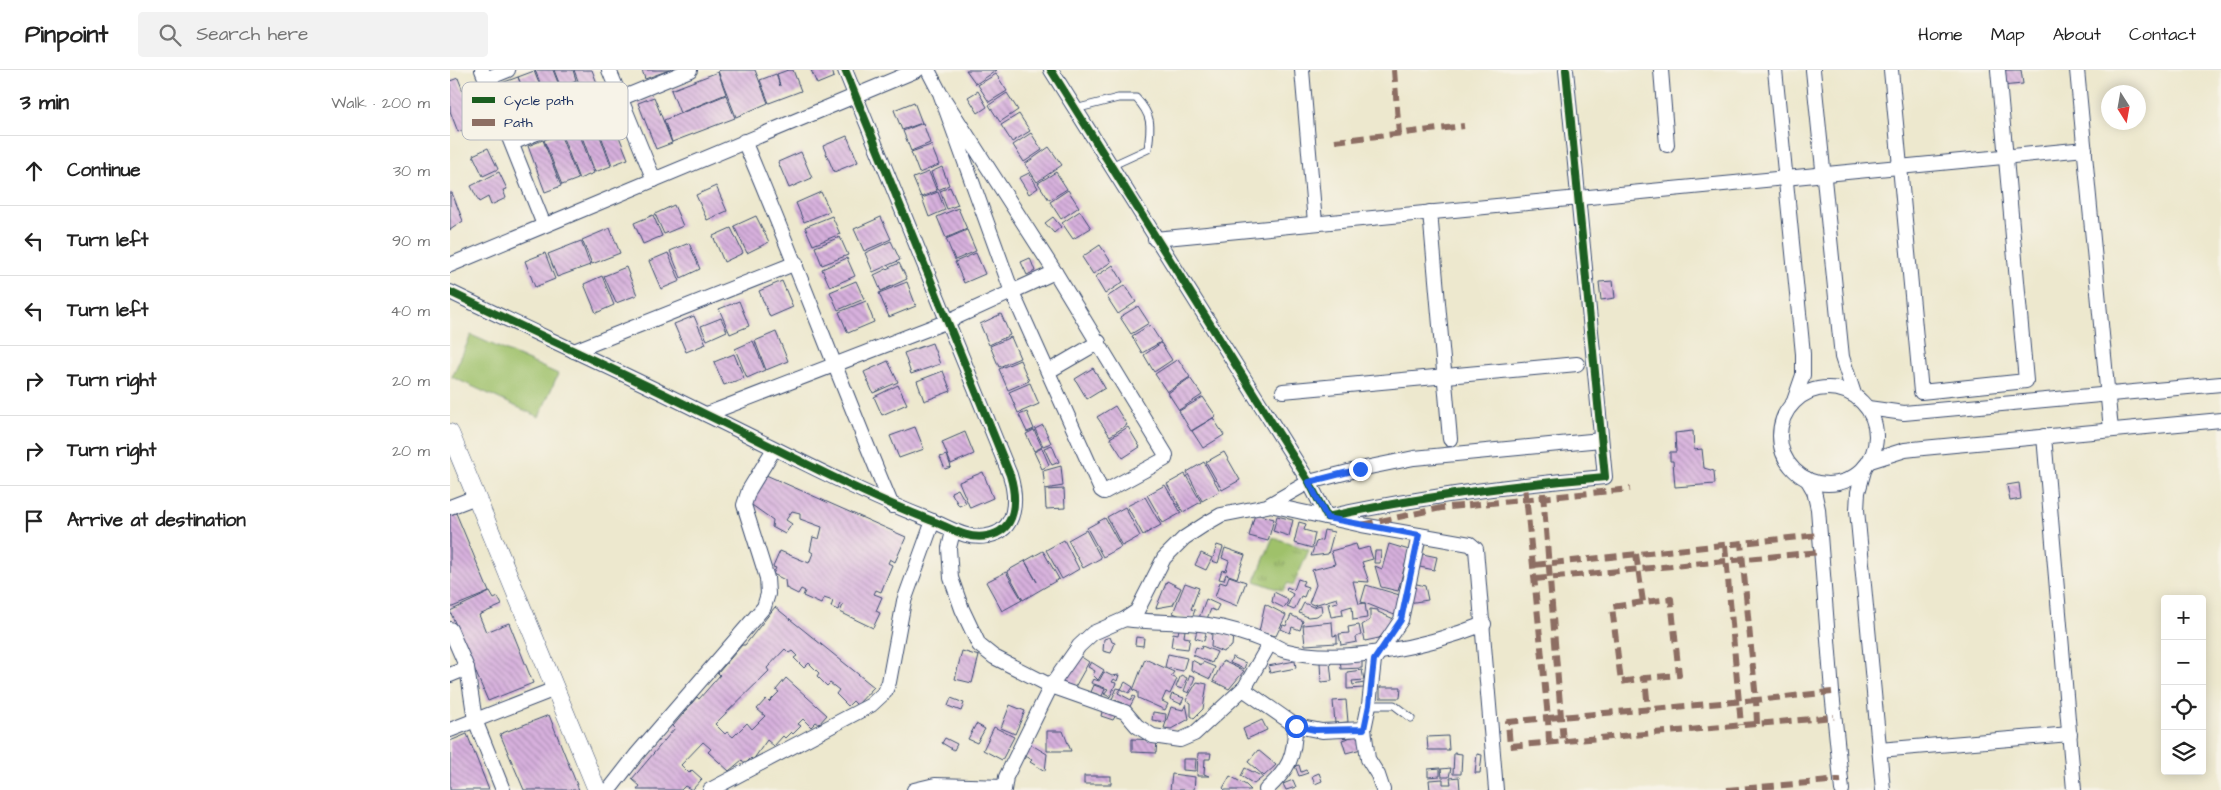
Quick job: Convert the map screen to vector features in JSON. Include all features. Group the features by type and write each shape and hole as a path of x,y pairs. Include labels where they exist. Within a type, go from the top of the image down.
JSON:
{"street":[{"path":"484,75 508,70"},
{"path":"610,70 615,82"},
{"path":"628,95 690,70"},
{"path":"450,292 706,414 892,506 933,521 953,531 975,536 989,536 1002,529 1011,521 1015,501 1010,475 845,70"},
{"path":"450,266 917,70"},
{"path":"928,70 940,93 1099,342 1166,455 1165,459 1102,491 1012,292 940,93"},
{"path":"1051,70 1155,239 1309,482 1327,518"},
{"path":"1302,70 1315,223"},
{"path":"1327,518 1440,495 1487,488 1604,477 1566,70"},
{"path":"1661,70 1667,145"},
{"path":"1775,70 1803,354 1803,375 1794,401 1785,413 1780,428 1780,443 1785,458 1794,470 1807,479 1819,483 1832,484 1850,479 1868,464 1905,450 2221,420"},
{"path":"1813,70 1842,357 1854,394"},
{"path":"1891,70 1921,392 2026,381 1998,70"},
{"path":"2078,70 2111,430"},
{"path":"628,115 654,180"},
{"path":"510,140 544,226"},
{"path":"512,144 521,140"},
{"path":"744,141 796,264 834,367 892,506"},
{"path":"1155,239 2085,149"},
{"path":"1430,212 1450,438"},
{"path":"574,351 796,264"},
{"path":"706,414 834,367 948,321 1055,272"},
{"path":"1048,371 1099,342"},
{"path":"1283,391 1576,364"},
{"path":"1868,408 1904,413 2221,384"},
{"path":"1794,401 1807,392 1823,387 1839,388 1854,394 1868,408 1877,432 1876,447 1858,492 1856,510 1883,790"},
{"path":"450,434 597,790"},
{"path":"2044,436 2074,790"},
{"path":"914,790 935,785 1004,788 1006,778 1051,686 1086,639 1093,633 1125,619 1137,611 1164,558 1184,538 1221,515 1270,505 1309,482 1414,458 1601,440"},
{"path":"609,790 636,754 764,607 768,594 767,578 762,556 744,506 749,490 774,449"},
{"path":"1807,479 1814,492 1818,509 1831,683 1842,790"},
{"path":"450,507 476,497"},
{"path":"1270,505 1327,518 1470,544 1476,549 1497,789"},
{"path":"710,790 871,705 885,692 889,682 904,601 933,521"},
{"path":"953,531 950,548 951,578 976,640 994,657 1051,686 1124,712 1136,726 1153,736 1180,740 1194,734 1243,689 1270,643"},
{"path":"1383,790 1378,775 1368,759 1364,729 1369,705 1371,679 1374,660 1401,620 1419,535"},
{"path":"1125,619 1208,625 1270,643 1282,650 1323,655 1379,653 1448,638 1484,624"},
{"path":"450,629 467,668 475,720 503,790"},
{"path":"450,675 467,668"},
{"path":"450,730 555,689"},
{"path":"1243,689 1294,725 1315,730 1364,729"},
{"path":"1266,790 1282,776 1290,764 1294,725"},
{"path":"1879,750 2070,734"}],"lane":[{"path":"1075,109 1118,98 1136,98 1147,110 1150,129 1148,150 1110,166"},
{"path":"1369,705 1394,706 1411,718"}],"green space":[{"path":"471,335 558,374 539,417 452,377"},
{"path":"1273,537 1309,550 1293,586 1288,583 1283,591 1255,581"}],"building":[{"path":"535,70 553,70 558,82 540,82"},
{"path":"554,70 573,70 576,80 572,82 559,82"},
{"path":"574,70 592,70 597,82 578,82"},
{"path":"642,70 669,70 645,79"},
{"path":"755,70 768,103 736,117 718,71"},
{"path":"793,70 801,91 769,103 760,80 776,74 780,86 777,74"},
{"path":"811,70 832,70 834,77 817,84"},
{"path":"966,70 997,70 976,84"},
{"path":"1999,70 2021,70 2023,84 2001,86"},
{"path":"534,71 538,82 520,82 518,77"},
{"path":"718,72 726,94 680,113 671,90"},
{"path":"996,74 1007,91 989,102 978,85"},
{"path":"518,77 520,82 505,82"},
{"path":"458,78 462,88 462,130 458,132 450,111 450,81"},
{"path":"978,91 987,107 978,113 968,97"},
{"path":"1007,93 1018,110 1000,122 989,105"},
{"path":"726,95 735,118 672,142 664,120"},
{"path":"654,97 672,143 656,149 638,103"},
{"path":"914,102 922,123 902,130 894,110"},
{"path":"1019,114 1030,131 1012,142 1001,125"},
{"path":"923,123 930,143 911,151 903,131"},
{"path":"1031,133 1042,150 1024,162 1013,145"},
{"path":"847,136 858,162 834,172 823,146"},
{"path":"543,140 561,186 545,192 528,146"},
{"path":"544,140 562,140 578,179 562,185"},
{"path":"564,140 582,140 594,173 579,179"},
{"path":"583,140 601,140 611,166 595,172"},
{"path":"603,140 620,140 628,159 612,165"},
{"path":"931,145 939,165 919,173 911,152"},
{"path":"1049,147 1062,165 1037,182 1025,164"},
{"path":"488,148 498,169 483,176 473,155"},
{"path":"801,152 812,178 789,188 778,162"},
{"path":"942,167 949,185 938,190 931,172"},
{"path":"499,172 507,189 503,190 506,198 491,205 488,197 479,202 471,186"},
{"path":"929,172 937,191 921,197 913,178"},
{"path":"1056,172 1067,189 1049,200 1038,183"},
{"path":"1029,173 1038,188 1029,194 1019,178"},
{"path":"716,186 727,211 707,220 696,195"},
{"path":"950,187 958,205 947,209 940,191"},
{"path":"1068,190 1079,207 1061,219 1050,202"},
{"path":"821,192 830,211 804,222 796,203"},
{"path":"938,192 945,210 929,217 922,198"},
{"path":"450,193 452,193 463,221 450,230"},
{"path":"674,205 683,226 664,234 655,214"},
{"path":"958,208 967,229 946,238 937,217"},
{"path":"1080,211 1091,228 1073,239 1062,223"},
{"path":"653,215 662,236 643,244 634,223"},
{"path":"756,216 769,242 747,253 734,226"},
{"path":"832,216 840,234 813,245 805,227"},
{"path":"881,217 891,239 864,251 854,229"},
{"path":"1053,217 1061,227 1054,233 1045,223"},
{"path":"610,228 620,253 592,264 582,240"},
{"path":"731,228 743,253 724,262 713,236"},
{"path":"967,230 976,251 955,260 946,239"},
{"path":"840,237 848,255 822,265 815,247"},
{"path":"581,241 590,265 557,277 548,254"},
{"path":"891,241 900,260 873,272 865,253"},
{"path":"689,243 700,269 681,278 670,251"},
{"path":"1100,245 1111,262 1093,274 1082,257"},
{"path":"545,253 555,279 535,287 525,261"},
{"path":"668,253 680,281 661,289 649,261"},
{"path":"976,253 985,274 964,283 955,262"},
{"path":"847,258 855,276 830,287 822,269"},
{"path":"1030,258 1035,271 1027,275 1021,262"},
{"path":"899,263 907,279 881,291 874,275"},
{"path":"1113,265 1123,282 1105,294 1095,277"},
{"path":"626,267 637,295 616,303 604,276"},
{"path":"602,276 614,305 596,313 584,284"},
{"path":"782,281 793,307 770,317 759,291"},
{"path":"856,281 864,299 838,310 830,292"},
{"path":"1613,281 1615,298 1601,300 1599,282"},
{"path":"907,282 916,306 889,317 879,293"},
{"path":"1125,285 1136,302 1118,314 1107,297"},
{"path":"739,301 749,326 730,334 719,309"},
{"path":"866,301 874,322 848,333 839,312"},
{"path":"1138,306 1149,323 1131,334 1120,317"},
{"path":"1001,314 1010,335 989,345 980,324"},
{"path":"694,316 706,344 686,352 674,324"},
{"path":"721,318 727,331 707,340 701,326"},
{"path":"1150,325 1161,342 1142,353 1132,336"},
{"path":"776,332 788,361 766,370 755,341"},
{"path":"1011,337 1020,358 999,367 990,346"},
{"path":"753,341 765,370 747,378 735,349"},
{"path":"932,343 940,364 911,374 904,353"},
{"path":"1161,343 1172,360 1154,372 1144,355"},
{"path":"734,354 744,378 724,385 714,362"},
{"path":"1178,359 1190,377 1167,392 1155,374"},
{"path":"1020,360 1029,381 1008,390 999,369"},
{"path":"888,361 898,382 873,393 864,372"},
{"path":"1093,368 1105,388 1087,399 1075,379"},
{"path":"943,371 951,391 924,401 917,381"},
{"path":"1190,378 1202,395 1179,410 1168,393"},
{"path":"1030,383 1039,404 1018,413 1009,392"},
{"path":"898,385 907,404 882,415 874,397"},
{"path":"1203,397 1216,416 1191,431 1179,411"},
{"path":"1115,406 1127,425 1110,436 1097,417"},
{"path":"1027,412 1034,429 1027,432 1019,415"},
{"path":"1213,418 1224,435 1203,448 1192,431"},
{"path":"1043,425 1051,443 1043,446 1035,429"},
{"path":"915,427 924,449 899,458 890,436"},
{"path":"1128,427 1140,447 1123,458 1110,438"},
{"path":"1034,430 1042,447 1034,451 1026,434"},
{"path":"1693,431 1694,450 1702,449 1704,468 1714,471 1715,484 1675,487 1673,461 1670,461 1670,452 1676,452 1675,433"},
{"path":"965,432 974,454 951,464 942,442"},
{"path":"1052,445 1059,462 1052,465 1044,448"},
{"path":"1042,448 1049,465 1042,469 1034,452"},
{"path":"1224,452 1240,480 1222,490 1206,462"},
{"path":"947,455 951,467 945,469 940,457"},
{"path":"1204,462 1220,491 1202,501 1187,472"},
{"path":"1061,466 1063,486 1045,489 1043,471"},
{"path":"983,472 993,498 970,508 959,482"},
{"path":"1185,474 1201,502 1183,512 1167,484"},
{"path":"766,475 906,537 895,562 890,559 888,563 892,565 881,592 876,590 874,594 882,597 876,611 880,613 873,628 840,612 843,605 840,604 838,610 831,607 833,601 824,598 821,604 803,596 805,591 801,589 798,594 786,588 785,580 773,574 776,568 773,567 780,551 809,563 813,553 810,551 813,537 819,539 822,527 800,519 800,513 792,511 786,520 792,524 785,534 772,527 773,520 749,503 759,477 765,479"},
{"path":"2019,483 2021,499 2010,501 2007,485"},
{"path":"1165,485 1181,513 1163,523 1147,495"},
{"path":"958,489 966,503 959,506 951,492"},
{"path":"1064,489 1065,508 1046,509 1045,490"},
{"path":"1145,497 1161,525 1143,535 1127,506"},
{"path":"1125,507 1140,536 1122,546 1107,517"},
{"path":"456,513 489,592 450,608 450,515"},
{"path":"1255,514 1274,519 1268,541 1249,536"},
{"path":"1277,516 1293,520 1289,536 1273,531"},
{"path":"1105,518 1121,547 1103,557 1087,528"},
{"path":"1299,522 1306,524 1304,530 1315,533 1312,548 1294,543"},
{"path":"1086,530 1101,558 1083,568 1068,540"},
{"path":"1324,530 1334,532 1328,554 1311,556 1316,542 1322,540"},
{"path":"1064,540 1079,569 1062,579 1046,550"},
{"path":"1356,544 1358,550 1369,547 1373,559 1362,562 1369,582 1353,581 1359,604 1365,603 1367,618 1353,620 1352,606 1342,609 1343,615 1331,617 1328,604 1338,602 1337,598 1314,605 1309,603 1316,585 1312,570 1335,564 1331,551"},
{"path":"1389,544 1409,550 1398,591 1381,587 1375,566 1382,569"},
{"path":"1217,545 1223,547 1218,563 1212,561"},
{"path":"1225,548 1245,555 1237,578 1226,574 1224,580 1219,579 1222,570 1226,571 1229,561 1222,558"},
{"path":"1043,551 1059,579 1023,600 1007,571"},
{"path":"1375,551 1381,551 1380,563 1374,563"},
{"path":"1201,553 1212,558 1206,570 1195,565"},
{"path":"1418,553 1437,557 1434,570 1415,566"},
{"path":"1006,572 1022,600 1002,611 986,582"},
{"path":"1229,576 1246,582 1237,606 1215,597 1220,582 1226,584"},
{"path":"1298,579 1304,581 1302,585 1308,587 1304,597 1301,596 1294,610 1287,607 1293,594 1286,590 1287,587 1294,590"},
{"path":"1167,581 1181,588 1173,605 1156,608"},
{"path":"1185,583 1199,588 1191,609 1195,610 1191,620 1173,613"},
{"path":"1413,583 1425,586 1428,600 1408,603"},
{"path":"1366,585 1403,596 1397,616 1361,602"},
{"path":"490,592 494,599 498,597 502,605 479,615 486,632 509,623 533,683 488,701 450,611"},
{"path":"1274,592 1288,601 1284,608 1272,602"},
{"path":"1206,599 1219,605 1216,611 1211,609 1206,621 1199,618"},
{"path":"1304,603 1313,607 1321,605 1322,612 1317,616 1308,617 1299,613"},
{"path":"1265,604 1286,615 1276,636 1259,632"},
{"path":"775,607 874,687 857,705 853,701 848,706 836,694 839,690 830,683 827,686 817,676 819,673 809,663 804,668 794,658 797,656 792,651 789,653 785,649 767,668 769,671 715,724 725,734 727,732 733,737 747,723 752,729 765,716 757,709 766,699 769,702 779,692 776,690 786,678 827,715 819,724 816,722 811,727 803,719 798,724 801,726 793,734 791,732 785,738 783,736 774,746 767,740 753,760 751,758 745,764 742,760 729,771 708,752 711,749 703,742 681,765 689,773 692,770 702,779 692,790 685,786 681,790 637,790 640,786 632,779 675,728 673,726 697,697 699,699 720,675 718,673 742,645 745,645"},
{"path":"1370,609 1378,610 1378,612 1396,620 1379,638 1365,641 1362,625 1370,620"},
{"path":"1291,615 1303,621 1300,630 1292,627 1290,633 1281,629 1283,625 1286,626"},
{"path":"1332,622 1333,636 1337,635 1337,643 1305,645 1303,625"},
{"path":"1359,625 1361,635 1356,637 1357,642 1341,645 1339,634 1349,633 1348,627"},
{"path":"1198,626 1207,629 1204,641 1195,638"},
{"path":"1179,629 1185,630 1184,637 1190,638 1188,649 1171,647 1173,633 1178,634"},
{"path":"1212,633 1233,635 1232,646 1223,652 1211,647"},
{"path":"1110,637 1112,642 1115,643 1111,653 1103,651 1104,639"},
{"path":"1136,637 1144,638 1143,646 1135,645"},
{"path":"1202,646 1217,652 1212,663 1193,655 1196,647 1201,649"},
{"path":"962,651 979,656 972,683 955,679"},
{"path":"1168,654 1187,658 1183,671 1165,667"},
{"path":"1080,656 1089,662 1075,687 1062,682"},
{"path":"1232,657 1246,663 1244,669 1230,663"},
{"path":"1362,657 1362,668 1341,669 1340,658"},
{"path":"1145,659 1174,672 1171,676 1177,679 1170,694 1166,692 1162,701 1168,704 1165,710 1138,698 1138,692 1133,690"},
{"path":"1192,660 1201,665 1203,662 1215,667 1210,679 1191,670"},
{"path":"1223,661 1244,671 1229,689 1213,681"},
{"path":"1295,661 1296,668 1270,673 1268,666"},
{"path":"1091,662 1104,670 1098,680 1093,675 1095,671 1088,667"},
{"path":"1320,662 1330,662 1332,681 1321,682"},
{"path":"1362,670 1364,680 1352,681 1353,685 1364,683 1364,688 1347,689 1347,672"},
{"path":"1104,672 1112,676 1119,675 1117,681 1114,679 1112,682 1116,683 1110,697 1104,694 1108,689 1091,683 1093,679 1099,681"},
{"path":"1181,675 1187,678 1182,689 1176,687"},
{"path":"1190,675 1195,677 1189,693 1184,691"},
{"path":"1125,682 1133,687 1129,693 1121,689"},
{"path":"1197,682 1207,684 1203,709 1194,718 1191,716 1191,703 1186,700"},
{"path":"1094,685 1105,689 1102,696 1091,692"},
{"path":"1380,687 1401,687 1400,698 1380,698"},
{"path":"1117,688 1121,689 1118,693 1131,700 1133,696 1135,697 1128,710 1123,703 1112,699"},
{"path":"1172,694 1184,698 1181,704 1170,699"},
{"path":"951,698 964,703 961,711 948,706"},
{"path":"1346,700 1348,722 1335,723 1333,701"},
{"path":"1186,704 1189,719 1171,729 1164,728 1171,707 1183,710"},
{"path":"1010,705 1025,711 1015,734 1001,728"},
{"path":"1103,708 1116,715 1113,720 1101,716"},
{"path":"1153,712 1166,714 1165,722 1152,720"},
{"path":"549,715 579,790 524,790 500,734"},
{"path":"1262,720 1267,730 1247,739 1243,729"},
{"path":"976,724 985,729 977,743 968,739"},
{"path":"994,727 1014,737 1002,760 983,750"},
{"path":"1047,731 1063,731 1071,751 1047,751"},
{"path":"467,734 489,790 450,790 450,741"},
{"path":"1361,734 1365,748 1346,753 1342,740"},
{"path":"1448,736 1449,750 1428,750 1427,737"},
{"path":"945,738 957,744 954,750 942,743"},
{"path":"1132,739 1157,740 1156,753 1132,752"},
{"path":"1025,741 1047,754 1045,771 1030,762 1032,760 1026,756 1024,759 1018,756"},
{"path":"1258,750 1276,765 1264,776 1248,762"},
{"path":"1198,753 1211,753 1210,759 1205,759 1204,774 1209,776 1197,776"},
{"path":"1454,753 1462,754 1461,774 1453,774"},
{"path":"1477,754 1482,755 1480,773 1475,773"},
{"path":"1183,759 1196,759 1195,771 1183,770"},
{"path":"1299,765 1301,772 1306,770 1308,773 1299,776 1295,766"},
{"path":"1245,768 1263,777 1254,784 1241,776"},
{"path":"1440,768 1440,776 1428,777 1428,769"},
{"path":"1451,768 1449,777 1442,777 1441,769"},
{"path":"1319,773 1322,781 1315,784 1312,776"},
{"path":"1172,774 1195,777 1194,790 1170,790"},
{"path":"1084,776 1111,776 1111,784 1084,784"},
{"path":"1230,776 1251,790 1225,790 1223,788"},
{"path":"1459,777 1460,790 1430,790 1429,780 1443,779 1443,784 1451,784 1450,778"},
{"path":"1293,780 1296,787 1286,790 1283,784"}],"marked path":[{"path":"1394,70 1399,134"},
{"path":"1335,141 1464,126"},
{"path":"1525,485 1548,718 1756,700 1741,543"},
{"path":"1362,525 1441,508 1630,489"},
{"path":"1543,493 1563,742"},
{"path":"1534,565 1818,535"},
{"path":"1725,545 1741,725"},
{"path":"1535,579 1820,552"},
{"path":"1636,554 1643,602 1671,599 1679,675 1645,678 1648,709"},
{"path":"1643,602 1612,607 1621,682 1645,678"},
{"path":"1757,724 1756,700 1832,692"},
{"path":"1549,743 1548,718 1508,722 1510,746 1834,717"},
{"path":"1727,790 1841,780"}],"cycle path":[{"path":"450,292 873,496 965,535 979,537 997,533 1005,528 1013,512 1014,494 1010,475 845,70"},
{"path":"1051,70 1309,482 1327,517 1465,492 1605,477 1566,70"}],"route":[{"path":"1296,726 1315,730 1364,729 1369,705 1374,660 1401,620 1419,535 1327,518 1309,482 1360,469"}]}
